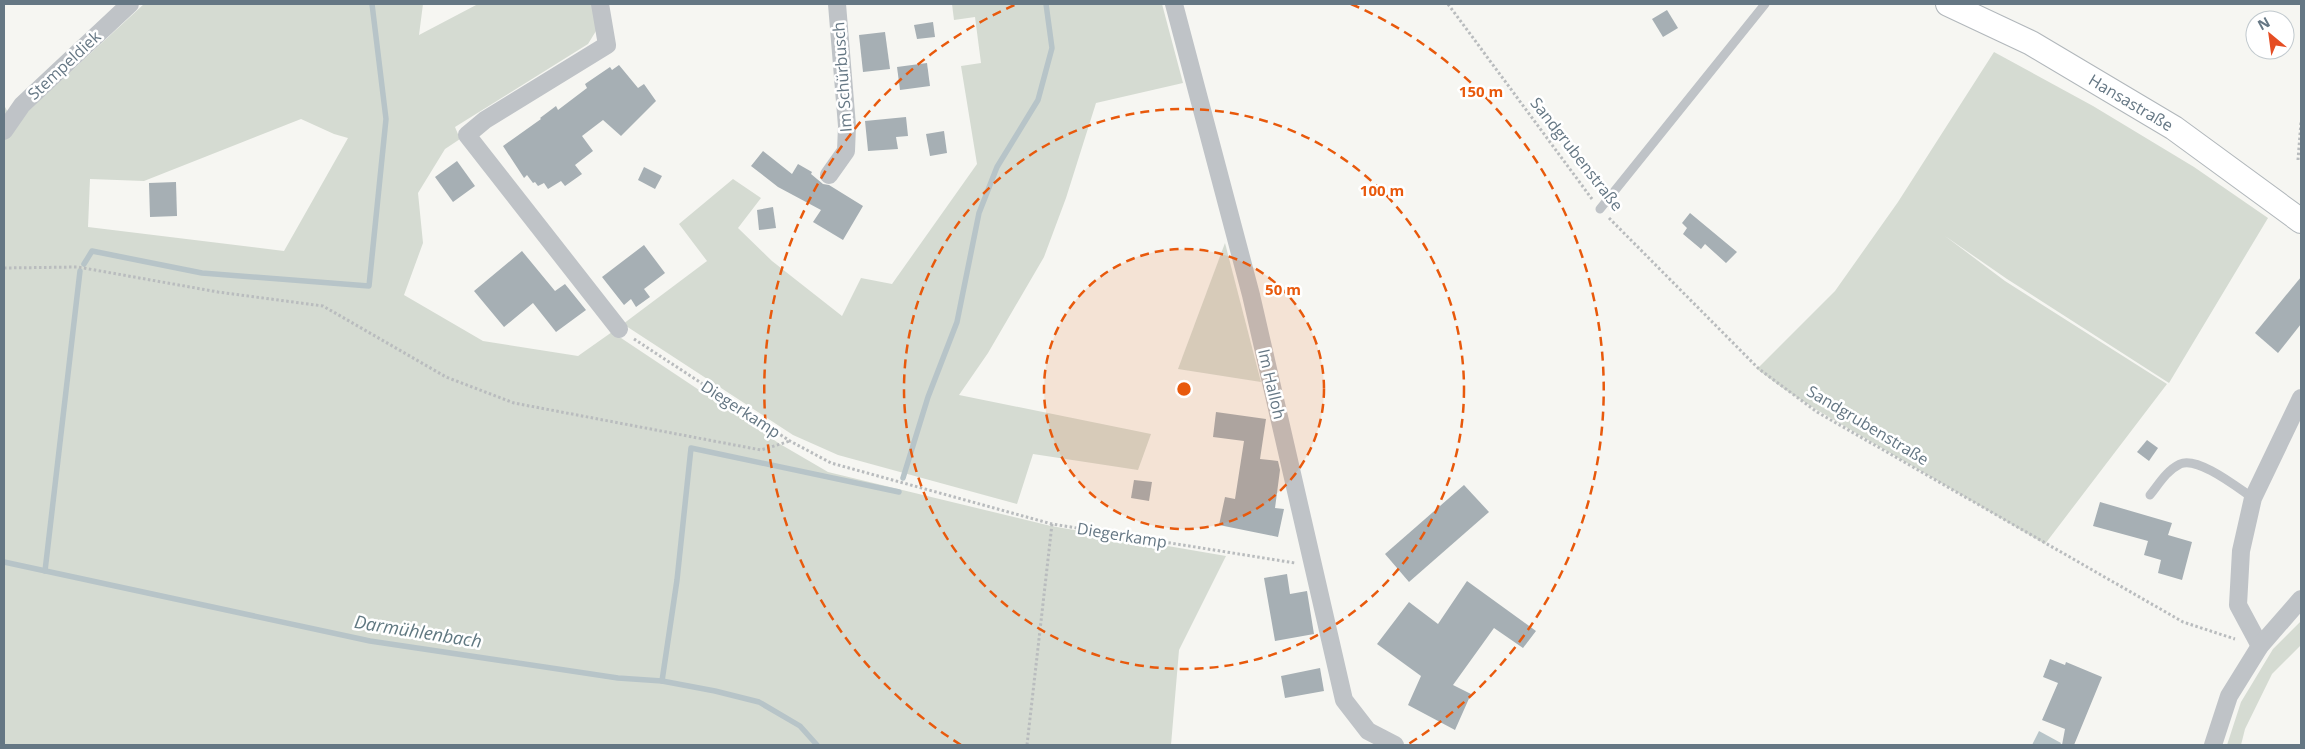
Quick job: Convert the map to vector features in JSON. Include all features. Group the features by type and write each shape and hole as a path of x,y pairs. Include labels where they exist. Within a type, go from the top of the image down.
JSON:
{"main road":[{"name":"Hansastraße","path":"1948,4 2031,43 2174,128 2301,220"}],"street":[{"name":"Stempeldiek","path":"4,131 22,105 130,4"},
{"path":"600,4 607,45 485,120 466,135 619,329"},
{"name":"Im Schürbusch","path":"829,175 846,151 848,126 837,4"},
{"name":"Im Halloh","path":"1174,4 1251,295 1315,566 1344,700 1368,731 1395,745"},
{"path":"2260,646 2238,605 2241,551 2253,498 2301,398"},
{"path":"2213,745 2229,696 2260,646 2301,599"}],"lane":[{"path":"1600,209 1765,4"},
{"path":"2150,495 2168,472 2182,463 2194,463 2218,474 2253,498"}],"path":[{"name":"Sandgrubenstraße","path":"1448,4 1600,209 1760,369 1817,412 2183,622 2260,646"},
{"path":"2298,160 2301,122"},
{"path":"4,268 78,266 218,292 323,306 446,377 514,404 761,450 790,441"},
{"name":"Diegerkamp","path":"619,329 790,441 831,463 1052,524 1315,566"},
{"path":"1027,745 1052,524"}],"shaded area":[{"path":"144,4 423,4 419,35 478,4 595,4 596,31 588,44 455,127 460,139 445,149 418,193 423,243 404,295 483,341 578,356 612,332 780,444 828,472 1051,526 1226,556 1179,650 1171,745 4,745 4,105 14,124","holes":["301,119 334,134 348,138 284,251 88,227 90,179 144,181"]},
{"path":"952,4 1162,4 1183,83 1096,103 1066,198 1044,257 988,353 959,395 1151,434 1138,470 1033,454 1017,504 838,455 793,435 623,324 707,261 679,224 733,179 761,198 738,228 772,261 842,316 861,278 892,284 977,164 961,66 981,63 975,17 954,20"},
{"path":"1994,52 2093,106 2194,167 2268,218 2169,383 2007,279 1945,236 2005,281 2167,384 2045,544 1817,410 1757,369 1835,291 1898,202"},
{"path":"1225,243 1261,382 1178,369"},
{"path":"2301,621 2301,645 2272,674 2245,729 2241,745 2227,745 2241,702 2273,649"},
{"path":"2039,731 2061,743 2060,745 2032,745"}],"building":[{"path":"1667,10 1678,28 1663,37 1652,19"},
{"path":"933,22 935,37 917,39 914,25"},
{"path":"885,32 890,69 863,72 859,35"},
{"path":"927,63 930,86 900,90 897,67"},
{"path":"619,65 638,88 644,84 656,101 621,136 603,120 582,136 593,151 575,165 582,174 565,186 561,181 548,189 544,183 538,186 535,182 533,183 527,175 524,178 503,146 556,106 558,110 587,88 585,84 610,67 612,70"},
{"path":"906,117 908,136 896,137 898,149 868,151 865,121"},
{"path":"944,131 947,153 930,156 926,134"},
{"path":"763,151 792,174 798,164 812,172 811,174 823,184 829,185 863,206 843,240 813,222 821,210 778,187 751,166"},
{"path":"457,161 475,186 453,202 435,177"},
{"path":"644,167 662,176 655,189 638,180"},
{"path":"176,182 177,216 150,217 149,183"},
{"path":"773,207 776,228 759,230 757,210"},
{"path":"1690,213 1737,252 1726,263 1705,244 1701,249 1683,234 1687,228 1682,223"},
{"path":"644,245 665,273 644,289 650,297 636,307 631,299 624,305 602,277"},
{"path":"522,251 555,291 565,284 586,310 556,332 533,303 504,327 474,291"},
{"path":"2301,277 2301,324 2278,353 2255,333"},
{"path":"1216,412 1266,419 1260,459 1278,461 1280,470 1275,508 1284,509 1278,537 1219,525 1225,497 1235,499 1244,441 1213,437"},
{"path":"2147,440 2158,448 2149,461 2137,452"},
{"path":"1134,480 1152,482 1149,501 1131,498"},
{"path":"1464,485 1489,512 1409,582 1385,554"},
{"path":"2100,502 2172,523 2168,535 2192,542 2182,580 2158,573 2161,560 2144,555 2148,541 2093,526"},
{"path":"1287,574 1290,594 1307,591 1314,634 1275,641 1264,578"},
{"path":"1467,581 1536,631 1523,648 1494,628 1453,685 1471,694 1455,730 1408,705 1421,676 1377,644 1409,602 1438,624"},
{"path":"2050,659 2065,665 2066,662 2102,677 2074,745 2062,745 2065,729 2042,720 2058,683 2043,677"},
{"path":"1320,668 1324,691 1285,698 1281,676"}],"waterway":[{"path":"84,264 92,251 202,273 369,286 386,119 372,4"},
{"path":"903,478 928,397 957,322 979,213 997,167 1038,100 1052,48 1046,4"},
{"path":"45,571 80,271"},
{"path":"662,681 677,580 691,448 899,492"},
{"name":"Darmühlenbach","path":"4,562 370,641 618,678 662,681 715,691 759,702 800,726 817,745"}]}
